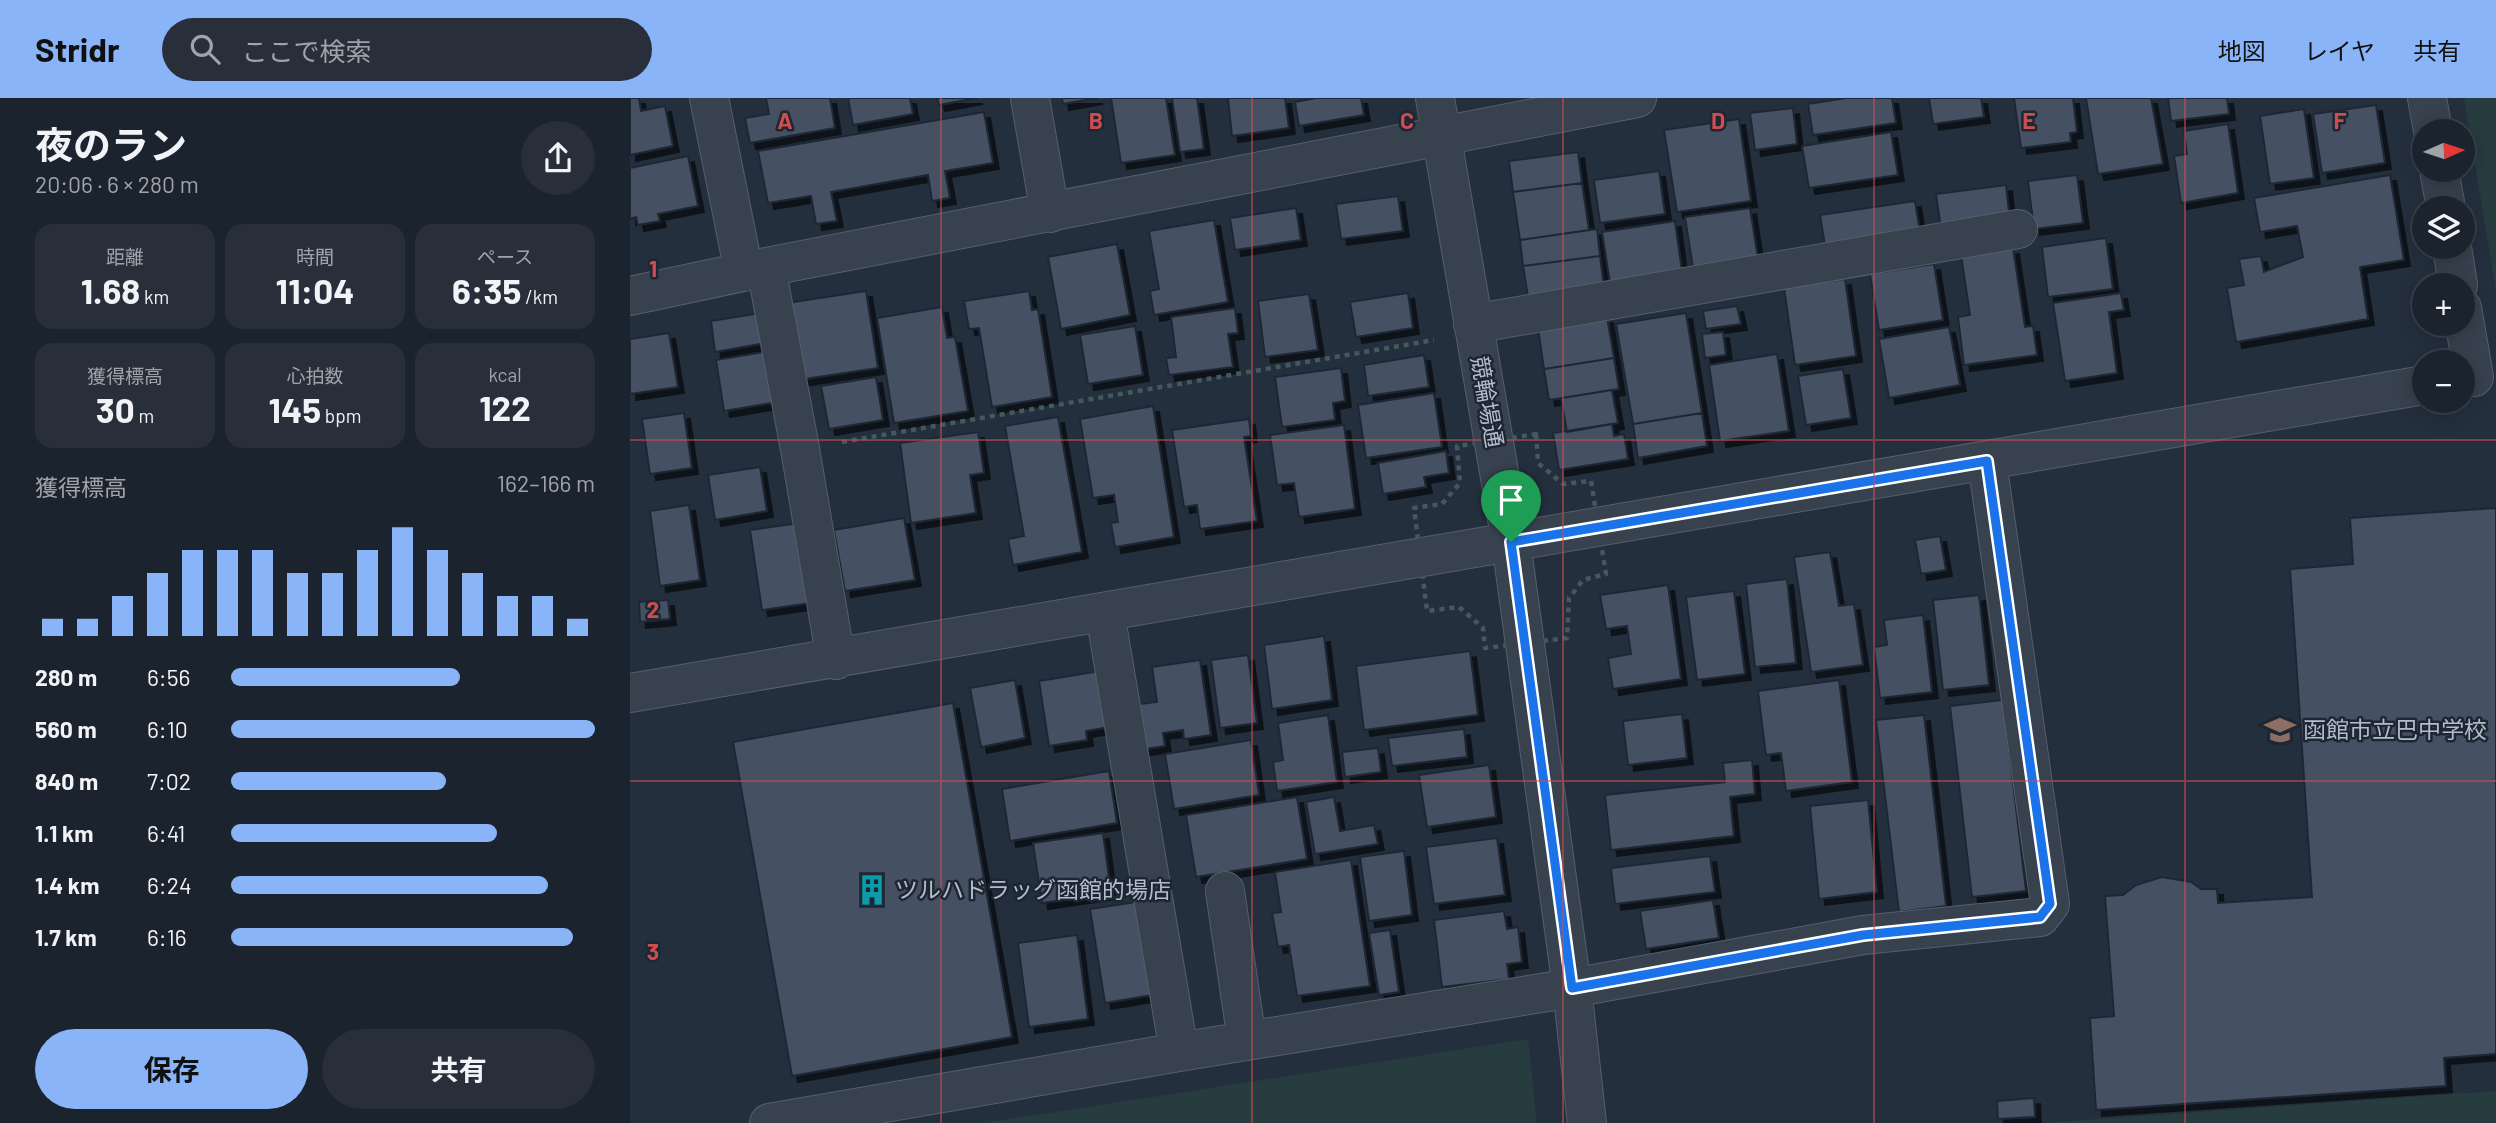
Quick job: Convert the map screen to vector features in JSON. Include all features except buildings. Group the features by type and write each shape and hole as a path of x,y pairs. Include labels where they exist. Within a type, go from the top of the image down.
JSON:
{"street":[{"path":"709,98 800,449 836,660"},
{"path":"1030,98 1050,213"},
{"name":"競輪場通","path":"1435,98 1511,542 1572,988 1587,1123"},
{"path":"630,296 1637,98"},
{"path":"2427,98 2431,119"},
{"path":"1474,324 2018,229"},
{"path":"2468,336 2477,376"},
{"path":"630,693 836,660 2412,387"},
{"path":"769,1123 1572,988 1863,935 2040,917 2050,904 1987,461"},
{"path":"1105,613 1179,1052"},
{"path":"1224,891 1247,1041"}],"path":[{"path":"800,449 1438,339"}],"green space":[{"path":"2464,98 2496,98 2496,291 2475,164 2475,119 2467,119"},
{"path":"1528,1039 1537,1123 983,1123"},
{"path":"2496,1091 2496,1123 2042,1123"}],"place":[{"name":"函館市立巴中学校","path":"2280,730"},
{"name":"ツルハドラッグ函館的場店","path":"872,890"}],"route":[{"path":"1987,461 2050,904 2040,917 1863,935 1572,988 1511,542 1987,461"}]}
